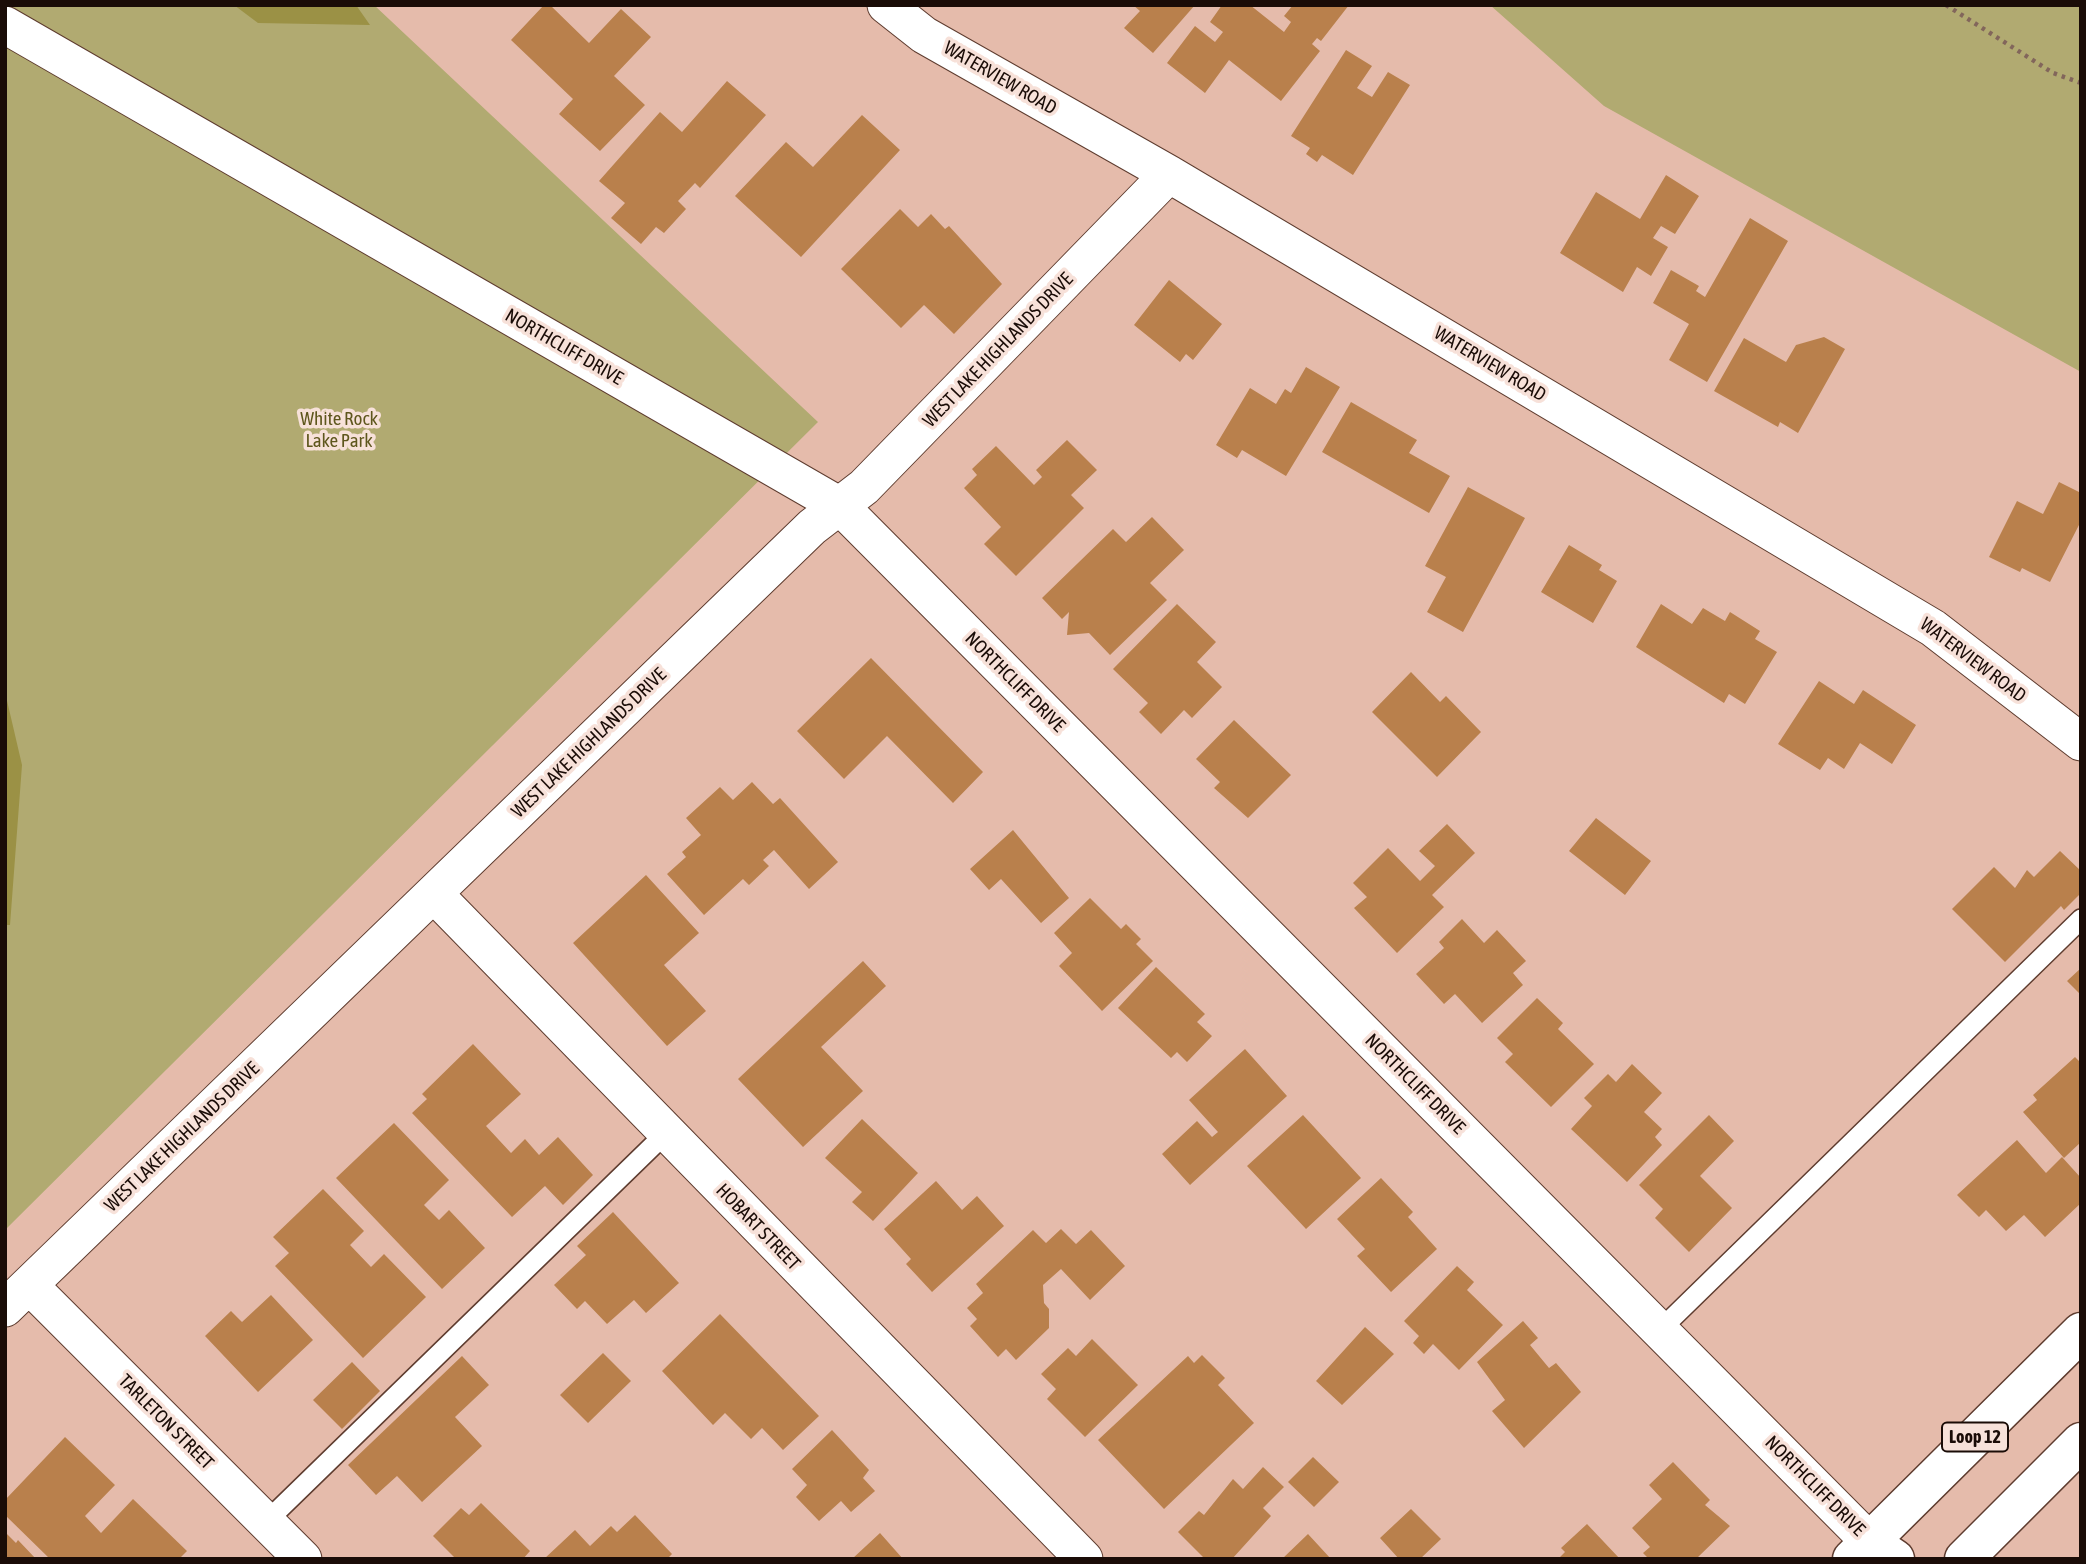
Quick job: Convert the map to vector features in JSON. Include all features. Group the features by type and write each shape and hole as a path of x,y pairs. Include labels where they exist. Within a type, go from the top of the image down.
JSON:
{"main road":[{"name":"Loop 12","path":"1874,1554 2081,1332"},
{"path":"1965,1559 2081,1442"}],"street":[{"name":"WATERVIEW ROAD","path":"886,5 924,35 1169,174 1933,628 2081,742"},
{"name":"NORTHCLIFF DRIVE","path":"5,25 840,506 1660,1330 1874,1554"},
{"name":"WEST LAKE HIGHLANDS DRIVE","path":"17,1296 812,527 864,487 1169,174"},
{"name":"HOBART STREET","path":"434,894 1084,1559"},
{"name":"TARLETON STREET","path":"17,1296 266,1522 303,1559"}],"lane":[{"path":"1660,1330 2081,919"},
{"path":"266,1522 666,1133"}],"path":[{"path":"1946,5 2053,73 2081,83"}],"green space":[{"name":"White Rock Lake Park","path":"5,5 374,5 818,422 5,1230"},
{"path":"1490,5 2081,5 2081,372 1604,106"}],"shaded area":[{"path":"234,5 356,5 370,25 258,23"},
{"path":"5,692 22,765 10,925 5,925"}],"building":[{"path":"544,5 550,5 589,43 621,9 651,37 614,76 645,105 600,151 559,114 573,99 511,40"},
{"path":"1133,5 1195,5 1153,53 1124,28 1140,11"},
{"path":"1222,5 1250,5 1284,32 1291,22 1284,16 1293,5 1349,5 1321,41 1317,38 1312,44 1320,51 1281,101 1229,60 1205,93 1167,63 1195,26 1215,42 1223,32 1210,22"},
{"path":"1346,50 1372,66 1357,88 1372,97 1388,72 1410,85 1353,175 1322,155 1317,162 1306,154 1310,148 1291,136"},
{"path":"727,81 766,115 700,188 695,183 678,201 686,209 664,233 656,227 641,244 611,218 625,203 599,181 660,112 682,132"},
{"path":"862,115 900,150 801,257 735,196 786,142 813,167"},
{"path":"1666,175 1699,196 1675,234 1661,226 1653,238 1668,247 1651,276 1637,267 1623,292 1560,253 1596,192 1640,219"},
{"path":"900,209 918,227 931,214 945,229 949,226 1002,284 954,334 924,305 901,328 841,269"},
{"path":"1750,218 1788,241 1707,382 1669,360 1689,324 1653,303 1671,270 1699,286 1696,291 1705,297"},
{"path":"1169,280 1222,324 1193,360 1186,354 1180,362 1134,325"},
{"path":"1824,337 1845,349 1798,433 1780,422 1778,427 1714,391 1744,338 1786,362 1796,345"},
{"path":"1306,367 1340,387 1286,476 1242,450 1237,458 1216,445 1250,388 1276,404 1285,389 1291,393"},
{"path":"1351,402 1417,440 1409,453 1450,476 1429,513 1322,452"},
{"path":"1067,440 1097,470 1071,495 1084,508 1016,576 984,544 1001,527 964,488 977,475 972,469 996,446 1034,485 1042,477 1036,470"},
{"path":"2059,482 2081,493 2081,521 2050,582 2022,568 2020,572 1989,557 2017,501 2043,514"},
{"path":"1468,487 1525,518 1463,632 1427,612 1446,577 1425,566"},
{"path":"1152,517 1184,550 1150,583 1167,600 1110,655 1089,633 1067,635 1069,612 1062,619 1042,598 1113,529 1126,542"},
{"path":"1569,545 1602,565 1599,570 1617,581 1593,623 1541,592"},
{"path":"1177,604 1216,642 1197,662 1222,687 1192,718 1184,710 1161,734 1139,712 1148,703 1113,669"},
{"path":"1661,604 1692,624 1703,608 1725,621 1730,612 1760,631 1755,639 1777,652 1745,704 1729,694 1724,703 1636,647"},
{"path":"871,658 983,772 953,803 887,736 844,779 797,731"},
{"path":"1411,672 1440,702 1446,696 1481,732 1437,777 1372,712"},
{"path":"1819,681 1854,704 1863,690 1916,725 1892,764 1860,743 1844,769 1828,758 1820,770 1778,744"},
{"path":"1234,720 1291,775 1248,818 1214,788 1220,782 1196,759"},
{"path":"752,782 773,804 780,798 838,862 809,889 774,850 763,860 769,866 749,885 743,879 704,915 667,874 686,857 682,852 701,835 686,818 720,787 733,800"},
{"path":"1596,818 1651,861 1625,895 1569,851"},
{"path":"1447,824 1475,853 1432,895 1444,907 1397,953 1354,908 1367,897 1353,883 1388,848 1420,881 1435,866 1419,851"},
{"path":"1013,830 1069,898 1041,923 1001,879 989,890 970,869"},
{"path":"2060,851 2081,871 2081,893 2064,910 2061,906 2005,962 1952,909 1994,867 2015,888 2027,870 2034,877"},
{"path":"646,875 699,933 664,965 706,1011 667,1046 573,943"},
{"path":"1090,898 1121,929 1126,924 1141,939 1136,944 1153,961 1102,1011 1059,966 1072,953 1054,933"},
{"path":"1462,919 1484,943 1497,930 1526,961 1513,973 1523,985 1482,1023 1455,994 1444,1004 1416,974 1444,948 1439,942"},
{"path":"863,961 886,986 821,1047 863,1091 803,1147 738,1079"},
{"path":"1156,967 1205,1014 1197,1022 1212,1036 1187,1062 1177,1052 1171,1058 1118,1008"},
{"path":"2081,968 2081,995 2067,981"},
{"path":"1537,998 1563,1023 1558,1029 1594,1064 1551,1107 1505,1062 1513,1054 1497,1038"},
{"path":"473,1044 521,1094 486,1126 511,1153 525,1139 539,1155 558,1137 593,1175 563,1205 545,1186 512,1217 412,1113 427,1099 422,1094"},
{"path":"1245,1049 1287,1096 1190,1185 1162,1154 1197,1121 1212,1137 1218,1132 1189,1100"},
{"path":"2075,1057 2081,1063 2081,1142 2064,1158 2023,1112 2037,1100 2033,1095"},
{"path":"1632,1064 1662,1093 1644,1112 1662,1129 1655,1137 1662,1145 1627,1182 1571,1129 1592,1106 1584,1098 1608,1074 1616,1082"},
{"path":"1303,1115 1361,1178 1306,1229 1247,1166"},
{"path":"1709,1115 1734,1141 1700,1176 1732,1208 1689,1252 1655,1218 1663,1209 1639,1185"},
{"path":"862,1119 918,1173 873,1221 852,1202 862,1192 825,1158"},
{"path":"394,1123 449,1180 424,1205 439,1220 449,1210 485,1248 442,1289 336,1178"},
{"path":"2017,1140 2046,1173 2062,1157 2081,1178 2081,1203 2045,1237 2024,1215 2006,1231 1986,1210 1979,1217 1957,1195"},
{"path":"1381,1178 1413,1212 1408,1217 1437,1249 1391,1292 1357,1256 1365,1249 1337,1219"},
{"path":"936,1181 962,1210 977,1196 1004,1226 932,1292 906,1264 911,1259 884,1229"},
{"path":"323,1189 364,1231 350,1245 371,1267 384,1254 426,1297 363,1358 275,1266 289,1253 273,1237"},
{"path":"613,1212 679,1283 646,1313 634,1300 607,1324 585,1301 577,1309 554,1285 586,1255 577,1246"},
{"path":"1061,1229 1076,1244 1091,1230 1125,1266 1090,1300 1061,1269 1043,1285 1044,1303 1049,1309 1049,1328 1016,1360 1006,1349 998,1357 970,1326 977,1319 967,1308 983,1293 976,1284 1033,1230 1046,1243"},
{"path":"1457,1266 1474,1282 1467,1290 1503,1325 1459,1370 1433,1344 1424,1354 1413,1343 1419,1336 1404,1321"},
{"path":"271,1295 313,1340 258,1392 205,1336 231,1311 242,1322"},
{"path":"720,1314 819,1416 783,1450 762,1428 751,1439 725,1413 713,1425 662,1371"},
{"path":"1523,1321 1538,1338 1530,1345 1549,1368 1556,1363 1581,1392 1524,1448 1492,1411 1505,1400 1477,1362"},
{"path":"1365,1327 1394,1354 1342,1405 1316,1381"},
{"path":"1092,1339 1138,1385 1085,1437 1047,1399 1056,1389 1041,1374 1068,1348 1076,1356"},
{"path":"603,1353 631,1381 588,1423 560,1395"},
{"path":"1202,1355 1225,1378 1218,1385 1254,1423 1164,1509 1098,1440 1188,1356 1194,1363"},
{"path":"462,1356 489,1385 455,1417 482,1446 422,1502 397,1476 376,1495 348,1465"},
{"path":"352,1362 380,1391 342,1429 313,1400"},
{"path":"832,1430 869,1470 863,1478 875,1491 851,1512 841,1501 819,1521 796,1497 807,1485 792,1469"},
{"path":"65,1437 115,1485 85,1516 101,1533 133,1499 187,1551 179,1559 50,1559 5,1515 5,1500"},
{"path":"1313,1457 1339,1482 1314,1507 1288,1482"},
{"path":"1673,1462 1710,1500 1705,1505 1730,1526 1696,1559 1649,1559 1643,1553 1650,1547 1632,1528 1662,1499 1649,1485"},
{"path":"1263,1467 1284,1487 1263,1508 1271,1516 1232,1559 1205,1559 1178,1532 1199,1511 1204,1515 1233,1479 1243,1489"},
{"path":"481,1503 530,1551 523,1559 456,1559 433,1536 461,1508 469,1515"},
{"path":"1411,1509 1441,1539 1420,1559 1399,1559 1380,1538"},
{"path":"635,1515 672,1554 667,1559 544,1559 575,1530 590,1546 611,1526 617,1532"},
{"path":"1587,1524 1620,1559 1558,1559 1565,1552 1561,1548"},
{"path":"5,1532 16,1543 18,1540 36,1559 5,1559"},
{"path":"880,1533 903,1559 852,1559"},
{"path":"1308,1534 1331,1559 1282,1559"}]}
